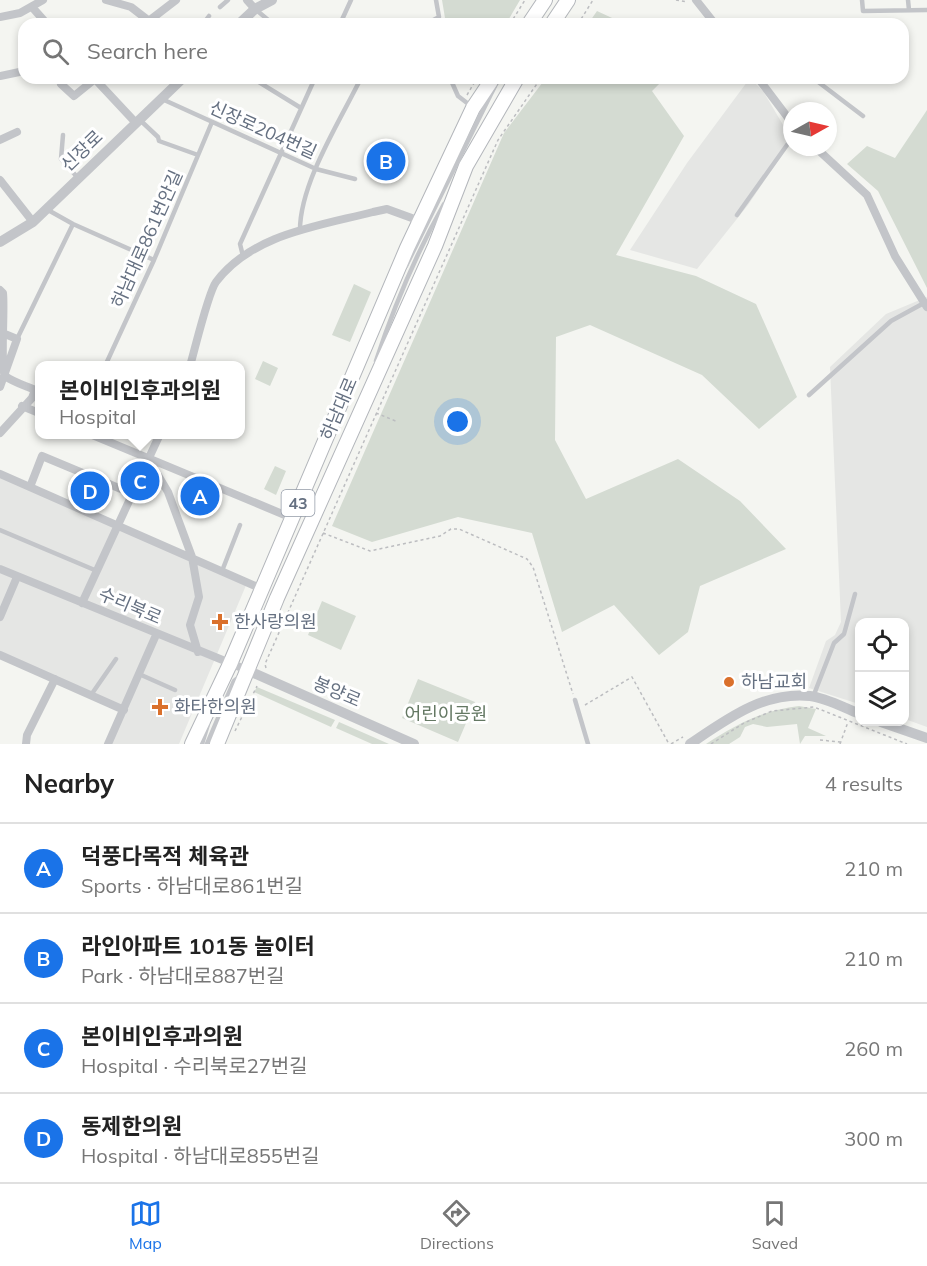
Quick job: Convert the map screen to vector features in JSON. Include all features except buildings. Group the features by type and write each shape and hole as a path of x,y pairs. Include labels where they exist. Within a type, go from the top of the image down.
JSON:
{"main road":[{"path":"531,18 535,0"},
{"path":"532,18 545,0"},
{"path":"556,18 568,0"},
{"name":"하남대로","path":"192,744 219,690 420,220 473,108 489,84"},
{"name":"하남대로","path":"217,744 363,401 435,246 466,166 514,84"}],"street":[{"path":"0,17 20,13 43,0"},
{"path":"106,0 131,7 146,18"},
{"path":"156,18 176,0"},
{"path":"247,0 255,9"},
{"path":"245,18 255,9 272,0"},
{"path":"696,0 710,18"},
{"path":"32,7 42,18"},
{"path":"0,76 18,72"},
{"path":"61,84 74,96 87,84"},
{"path":"100,84 138,121"},
{"name":"신장로","path":"0,242 33,222 177,84"},
{"path":"763,84 783,111"},
{"path":"0,140 17,132"},
{"path":"825,156 867,195 895,256 926,305"},
{"path":"1,183 33,222"},
{"path":"192,361 215,283 243,256 275,239 387,209 420,220"},
{"path":"0,290 3,293 5,315 0,332 0,370 4,376 35,388"},
{"path":"0,332 17,339 0,387"},
{"path":"0,433 35,393"},
{"path":"22,406 35,411"},
{"path":"99,439 292,518"},
{"path":"82,603 158,439"},
{"path":"30,487 42,456 133,494"},
{"path":"149,460 168,492 192,557 199,597 190,625 198,652"},
{"path":"0,474 262,589"},
{"name":"수리북로","path":"0,569 156,635 248,670"},
{"path":"0,617 17,577"},
{"path":"108,744 156,635"},
{"path":"0,655 124,710"},
{"name":"봉양로","path":"248,670 414,744"},
{"path":"26,744 27,735 55,679"},
{"path":"690,744 755,704 790,696 813,697 855,712"},
{"path":"892,726 927,738"}],"lane":[{"path":"220,7 228,0"},
{"path":"343,18 351,0"},
{"path":"436,0 439,17"},
{"path":"862,0 863,11 927,10"},
{"path":"908,0 909,10"},
{"path":"255,9 266,18"},
{"path":"262,84 301,108"},
{"path":"243,256 240,244 312,84"},
{"path":"300,231 300,216 316,169 358,84"},
{"path":"453,84 458,96 473,108"},
{"path":"378,317 428,227 496,84"},
{"path":"821,84 863,116"},
{"name":"신장로204번길","path":"162,99 316,169 355,179"},
{"path":"138,121 158,137 159,141 198,155"},
{"name":"하남대로861번안길","path":"107,361 154,260 212,122"},
{"path":"63,135 61,159 78,178"},
{"path":"736,215 783,150"},
{"path":"46,208 72,224 154,260"},
{"path":"17,339 72,224"},
{"path":"810,395 891,321 926,305"},
{"path":"222,571 240,525"},
{"path":"0,530 97,571"},
{"path":"813,697 828,655 834,643 844,634 855,594"},
{"path":"91,695 116,659"},
{"path":"207,744 234,681 248,670"},
{"path":"139,674 175,690"},
{"path":"202,744 219,690"},
{"path":"574,700 588,744"}],"path":[{"path":"514,18 525,0"},
{"path":"582,18 593,0"},
{"path":"266,668 265,664 322,532 498,140 537,84"},
{"path":"375,413 398,422"},
{"path":"322,532 370,551 440,536 451,529 459,529 527,559 533,567 574,700"},
{"path":"577,709 632,677 669,744"},
{"path":"234,734 257,686"},
{"path":"711,744 744,723 772,711 814,707 907,744"},
{"path":"820,740 840,743 849,721"}],"shaded area":[{"path":"746,84 756,84 763,91 783,125 783,153 748,205 697,269 630,250 687,163"},
{"path":"927,297 927,727 909,720 909,618 855,618 855,703 809,688 826,641 835,635 841,622 830,367 886,314"},
{"path":"0,475 247,583 179,744 111,744 125,709 0,653"}],"green space":[{"path":"442,0 520,0 510,18 445,18"},
{"path":"597,11 612,18 592,18"},
{"path":"541,84 659,84 652,91 684,136 616,255 696,276 756,304 797,397 759,429 702,375 590,325 556,337 555,440 586,499 678,459 740,501 786,549 700,586 688,632 659,655 614,605 562,632 532,533 458,517 372,542 332,526 504,133"},
{"path":"927,110 927,288 878,191 847,164 867,146 895,158"},
{"path":"385,142 399,149 386,180 372,173"},
{"path":"354,284 371,292 350,342 332,335"},
{"path":"263,361 278,368 270,386 255,379"},
{"path":"275,466 286,471 276,495 264,489"},
{"path":"322,601 356,616 341,650 308,635"},
{"name":"어린이공원","path":"418,679 475,702 458,742 402,718"},
{"path":"257,687 335,720 331,727 254,692"},
{"path":"799,706 816,709 808,728 826,736 805,736 800,744 797,724 767,727 753,724 745,727 740,737 729,744 706,744 750,719 773,711"},
{"path":"339,722 389,744 372,744 336,728"}],"place":[{"name":"라인아파트 101동 놀이터","path":"386,161"},
{"name":"본이비인후과의원","path":"140,481"},
{"name":"동제한의원","path":"90,491"},
{"name":"덕풍다목적 체육관","path":"200,496"},
{"name":"한사랑의원","path":"220,622"},
{"name":"하남교회","path":"729,682"},
{"name":"화타한의원","path":"160,707"}]}
